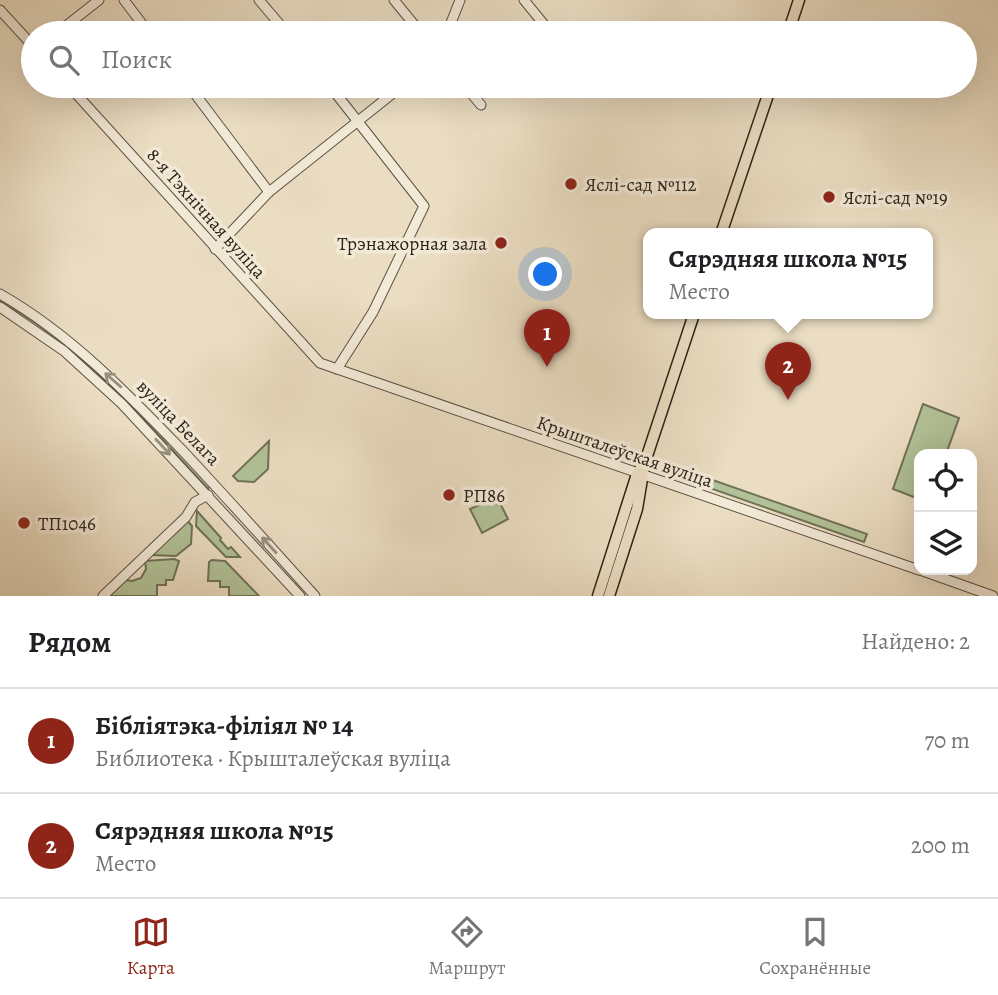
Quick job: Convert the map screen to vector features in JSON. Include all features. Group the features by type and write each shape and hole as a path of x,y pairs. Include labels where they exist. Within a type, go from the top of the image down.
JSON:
{"main road":[{"path":"792,21 799,0"},
{"path":"723,228 767,98"},
{"path":"598,596 692,319"},
{"path":"609,596 637,509 641,475"}],"street":[{"path":"72,21 99,0"},
{"path":"124,0 140,21"},
{"path":"259,0 277,21"},
{"path":"394,0 411,21"},
{"path":"452,21 460,0"},
{"path":"524,0 541,21"},
{"path":"0,10 21,33"},
{"name":"8-я Тэхнічная вуліца","path":"80,98 320,363"},
{"path":"198,98 269,192"},
{"path":"337,369 373,312 424,206 340,98"},
{"path":"215,249 269,192 387,98"},
{"path":"475,98 481,105"},
{"name":"вуліца Белага","path":"0,294 32,313 71,342 129,394 314,596"},
{"name":"вуліца Белага","path":"0,307 64,351 112,395 300,596"},
{"name":"Крышталеўская вуліца","path":"320,363 914,568"},
{"path":"103,596 186,517 195,502 208,495"},
{"name":"Крышталеўская вуліца","path":"934,575 993,596"}],"green space":[{"path":"0,296 58,337 111,384 211,485 208,489 111,386 58,340 0,301"},
{"path":"923,404 959,418 948,449 914,449 914,497 893,489"},
{"path":"269,441 268,469 254,482 238,481 233,476"},
{"path":"687,471 867,534 864,542 684,479"},
{"path":"488,501 501,505 508,519 482,533 470,509"},
{"path":"197,511 228,549 231,547 240,557 226,557 196,526"},
{"path":"187,520 192,526 191,544 176,556 151,555"},
{"path":"145,561 179,561 173,580 166,580 166,585 157,585 157,596 109,596 126,580 141,578 146,569"},
{"path":"225,561 259,596 229,596 229,587 220,587 220,581 208,581 209,562"}],"place":[{"name":"Яслі-сад №112","path":"571,184"},
{"name":"Яслі-сад №19","path":"829,197"},
{"name":"Трэнажорная зала","path":"501,243"},
{"name":"Бібліятэка-філіял № 14","path":"547,367"},
{"name":"Сярэдняя школа №15","path":"788,400"},
{"name":"РП86","path":"449,495"},
{"name":"ТП1046","path":"24,523"}]}
